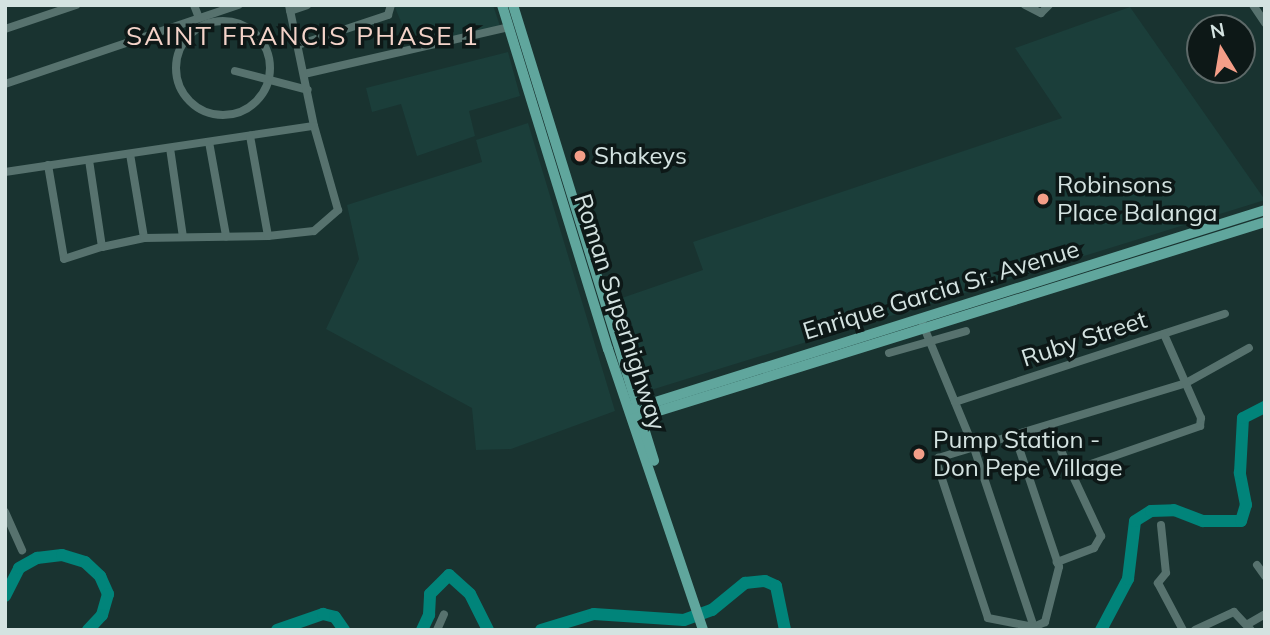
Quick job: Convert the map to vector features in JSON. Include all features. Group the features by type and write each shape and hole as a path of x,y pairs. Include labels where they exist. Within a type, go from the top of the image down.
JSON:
{"main road":[{"name":"Roman Superhighway","path":"502,5 704,623 711,630"},
{"name":"Roman Superhighway","path":"513,5 635,413"},
{"name":"Enrique Garcia Sr. Avenue","path":"923,324 1265,210"},
{"name":"Enrique Garcia Sr. Avenue","path":"635,413 1265,222"}],"street":[{"path":"5,29 76,5"},
{"path":"194,5 199,18"},
{"path":"5,84 239,5"},
{"path":"48,165 64,259 144,238 268,236 314,231 338,209 314,126 289,8 307,5"},
{"path":"298,45 388,15 391,5"},
{"path":"1025,5 1041,13 1049,5"},
{"path":"1253,5 1265,23"},
{"path":"234,22 263,42 270,60 269,82 261,97 246,109 227,115 209,113 192,103 181,89 178,54 199,28 234,22"},
{"path":"304,74 509,27"},
{"path":"235,71 308,90"},
{"path":"5,172 314,126"},
{"path":"250,136 268,236"},
{"path":"209,142 226,236"},
{"path":"170,148 183,237"},
{"path":"130,154 144,238"},
{"path":"89,160 102,247"},
{"name":"Ruby Street","path":"955,402 1225,314"},
{"path":"923,324 926,342 974,448 1034,627"},
{"path":"889,353 966,331"},
{"path":"1068,472 1202,422 1164,334"},
{"path":"1015,436 1059,571 1045,622 1034,627 988,618 936,465 939,458 1186,383 1249,348"},
{"path":"1049,425 1068,472 1101,536 1094,548 1057,562"},
{"path":"5,512 22,550"},
{"path":"1161,525 1166,572 1158,583 1182,630"},
{"path":"1257,565 1265,576"},
{"path":"1195,630 1231,612 1249,627 1265,614"},
{"path":"437,630 444,614"}],"shaded area":[{"path":"394,5 493,5 500,26 411,46"},
{"name":"Robinsons Place Balanga","path":"1130,7 1265,200 651,390 619,299 703,270 693,242 1062,118 1015,48"},
{"path":"508,52 520,96 469,111 475,136 417,156 401,104 372,112 366,88"},
{"path":"528,123 615,411 511,449 476,450 472,408 326,329 359,259 347,205 482,162 476,140"}],"waterway":[{"path":"1101,630 1128,579 1135,521 1151,511 1174,510 1203,521 1241,521 1246,505 1240,473 1243,418 1265,407"},
{"path":"5,596 19,568 37,558 62,555 85,562 100,576 108,594 102,615 88,630"},
{"path":"422,630 429,615 430,594 449,575 470,594 488,630"},
{"path":"541,630 594,614 684,620 712,610 745,583 765,581 776,586 785,630"},
{"path":"277,630 323,614 335,617 344,630"}],"place":[{"name":"Shakeys","path":"580,156"},
{"name":"Robinsons Place Balanga","path":"1043,199"},
{"name":"Pump Station - Don Pepe Village","path":"919,454"}],"district":[{"name":"SAINT FRANCIS PHASE 1","path":"303,36"}]}
